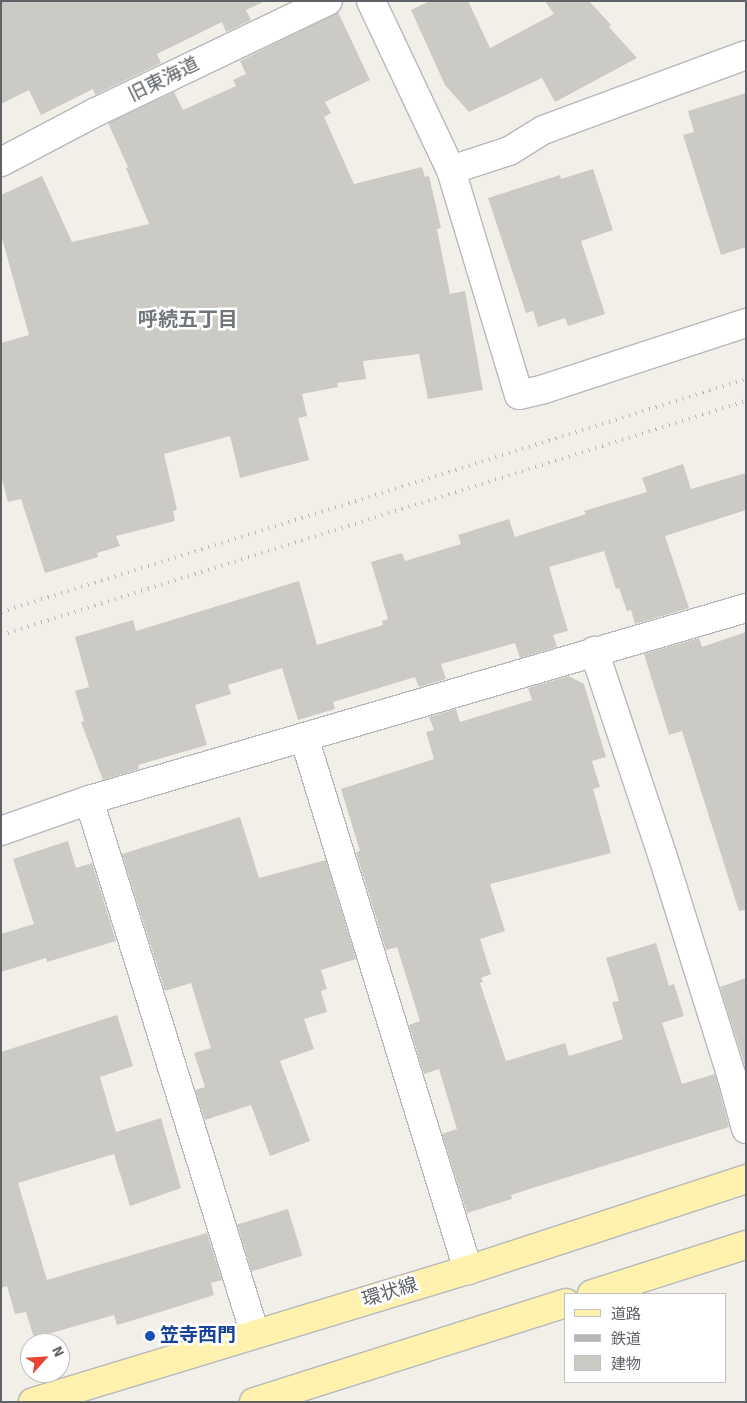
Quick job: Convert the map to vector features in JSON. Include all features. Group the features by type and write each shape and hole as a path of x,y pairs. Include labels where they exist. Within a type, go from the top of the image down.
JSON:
{"main road":[{"name":"環状線","path":"33,1402 468,1270 746,1179"},
{"path":"595,1293 746,1245"},
{"path":"262,1401 564,1303"}],"street":[{"name":"旧東海道","path":"1,162 96,112 328,1"},
{"path":"371,1 451,170 518,395 544,389 746,322"},
{"path":"451,170 509,152 543,130 746,54"},
{"path":"1,831 90,800 746,608"},
{"path":"594,651 662,854 732,1077 746,1129"},
{"path":"304,737 468,1270"},
{"path":"90,800 255,1334"}],"building":[{"path":"1,1 265,1 246,10 251,20 226,32 222,22 157,54 161,63 95,95 93,89 41,115 29,90 1,104"},
{"path":"430,1 468,1 490,48 554,14 545,1 589,1 637,58 555,102 542,78 469,112 445,85 411,10"},
{"path":"338,12 370,80 325,102 331,113 324,117 354,184 422,167 425,177 429,176 441,228 437,229 450,294 465,291 483,390 428,399 419,354 363,361 366,379 337,383 338,387 302,394 307,416 298,418 309,460 240,478 230,436 164,454 177,510 173,511 175,521 116,536 120,546 97,553 98,557 45,573 21,499 8,502 1,476 1,343 29,335 1,235 1,195 42,176 72,242 149,224 126,168 128,167 108,123 174,92 183,110 236,86 233,80 246,74 240,61"},
{"path":"746,93 746,247 721,255 683,135 694,132 688,111"},
{"path":"593,169 613,230 581,241 605,314 568,326 565,318 538,327 533,311 526,313 488,198 560,175 561,179"},
{"path":"683,464 691,489 746,473 746,510 665,536 689,608 635,624 631,610 627,611 619,588 616,589 604,551 549,567 568,631 553,635 557,647 520,658 515,643 441,664 446,679 419,687 415,677 333,702 335,709 298,720 282,668 228,685 231,694 195,705 207,745 138,765 139,769 103,780 81,722 84,721 75,691 89,687 75,637 133,620 136,631 299,581 317,645 383,625 382,621 388,619 371,562 402,553 405,561 461,544 458,535 509,519 515,537 586,514 584,511 647,492 642,478"},
{"path":"746,632 746,910 739,911 682,731 669,735 644,654 699,638 702,647"},
{"path":"569,676 584,684 606,757 592,761 600,787 593,789 611,853 490,884 505,931 480,939 491,974 481,978 483,982 480,983 506,1061 565,1043 569,1056 623,1039 612,1002 619,1001 606,958 656,943 669,986 674,984 684,1016 662,1023 682,1084 715,1074 729,1127 511,1195 512,1199 467,1213 442,1134 457,1129 439,1069 424,1074 409,1025 420,1021 397,947 386,950 356,852 360,851 341,789 434,759 426,732 434,730 429,717 456,709 460,722 532,700 528,688"},
{"path":"240,817 259,878 326,860 356,959 321,970 327,989 321,991 327,1012 304,1019 314,1049 280,1061 310,1141 270,1156 251,1105 205,1120 195,1090 205,1087 194,1053 211,1048 191,983 165,991 122,854"},
{"path":"68,841 76,868 92,863 116,941 47,962 46,958 1,972 1,934 34,924 13,859"},
{"path":"746,978 746,1069 720,987"},
{"path":"117,1015 133,1066 100,1077 116,1132 161,1118 181,1188 130,1206 114,1154 18,1183 47,1280 207,1233 222,1280 211,1283 214,1295 117,1325 114,1315 51,1333 32,1333 26,1312 15,1314 7,1286 1,1288 1,1052"},
{"path":"288,1209 302,1256 252,1271 237,1224"}],"railway":[{"path":"1,612 746,379"},
{"path":"1,635 746,401"}],"place":[{"name":"笠寺西門","path":"150,1336"}],"district":[{"name":"呼続五丁目","path":"188,319"}]}
